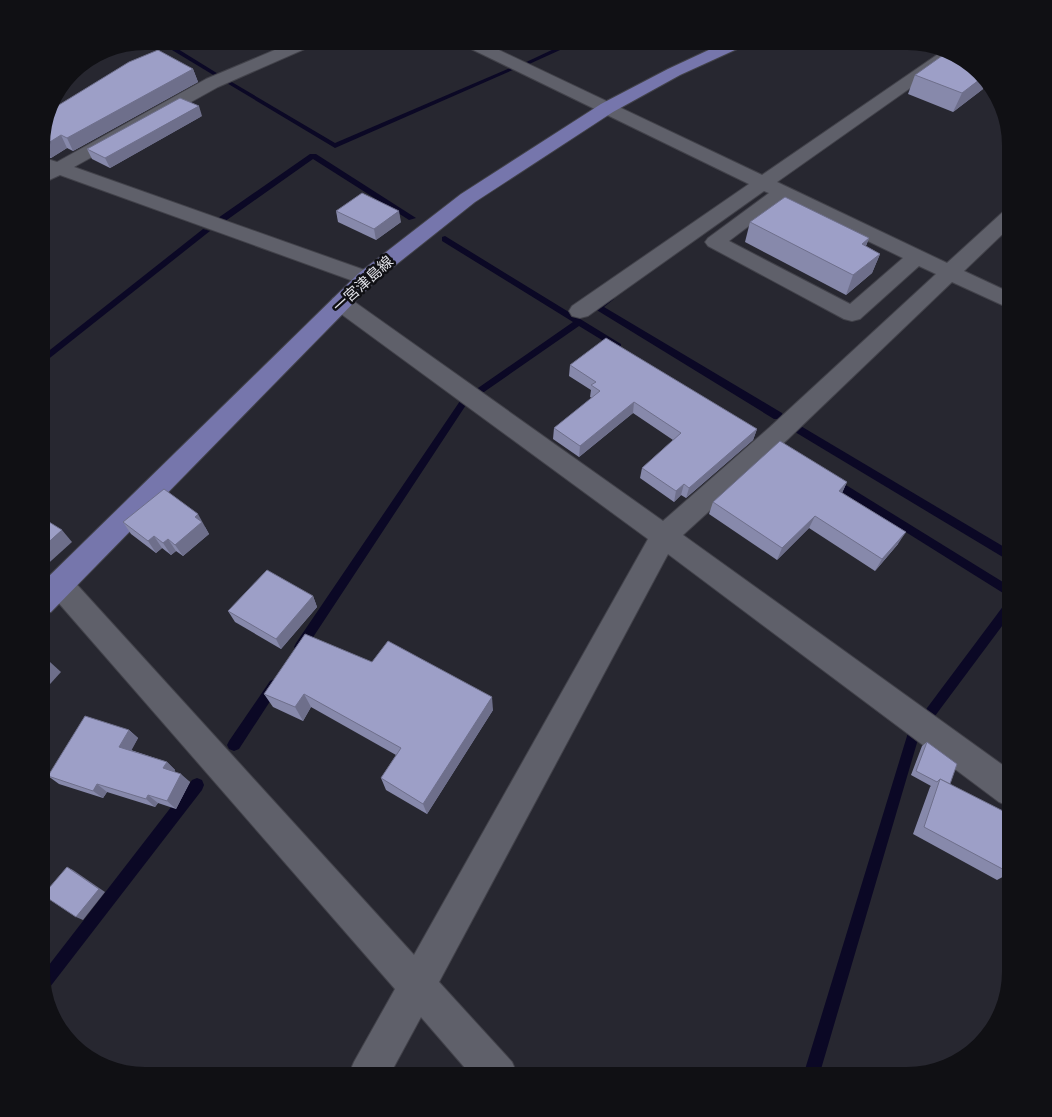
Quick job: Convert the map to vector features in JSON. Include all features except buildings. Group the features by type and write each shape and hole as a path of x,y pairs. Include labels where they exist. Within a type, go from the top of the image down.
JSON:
{"main road":[{"name":"一宮津島線","path":"51,594 366,278 468,198 607,108 674,72 722,50"}],"street":[{"path":"50,168 212,83 289,50"},
{"path":"486,50 1002,298"},
{"path":"580,311 773,188 944,57"},
{"path":"50,171 366,278"},
{"path":"773,188 715,242 852,314 917,257"},
{"path":"373,1067 664,536 779,433 1002,223"},
{"path":"341,303 664,536 1002,784"},
{"path":"51,594 490,1067"}],"waterway":[{"path":"175,50 217,75"},
{"path":"525,64 557,50"},
{"path":"228,82 335,146 512,69"},
{"path":"221,220 313,156 412,218"},
{"path":"50,355 206,231"},
{"path":"445,239 618,346"},
{"path":"610,299 598,307 778,416"},
{"path":"481,390 579,322"},
{"path":"300,647 463,403"},
{"path":"799,429 1002,552"},
{"path":"833,481 1002,587"},
{"path":"931,712 1002,617"},
{"path":"234,745 274,685"},
{"path":"814,1067 913,736"},
{"path":"50,976 197,785"}]}
